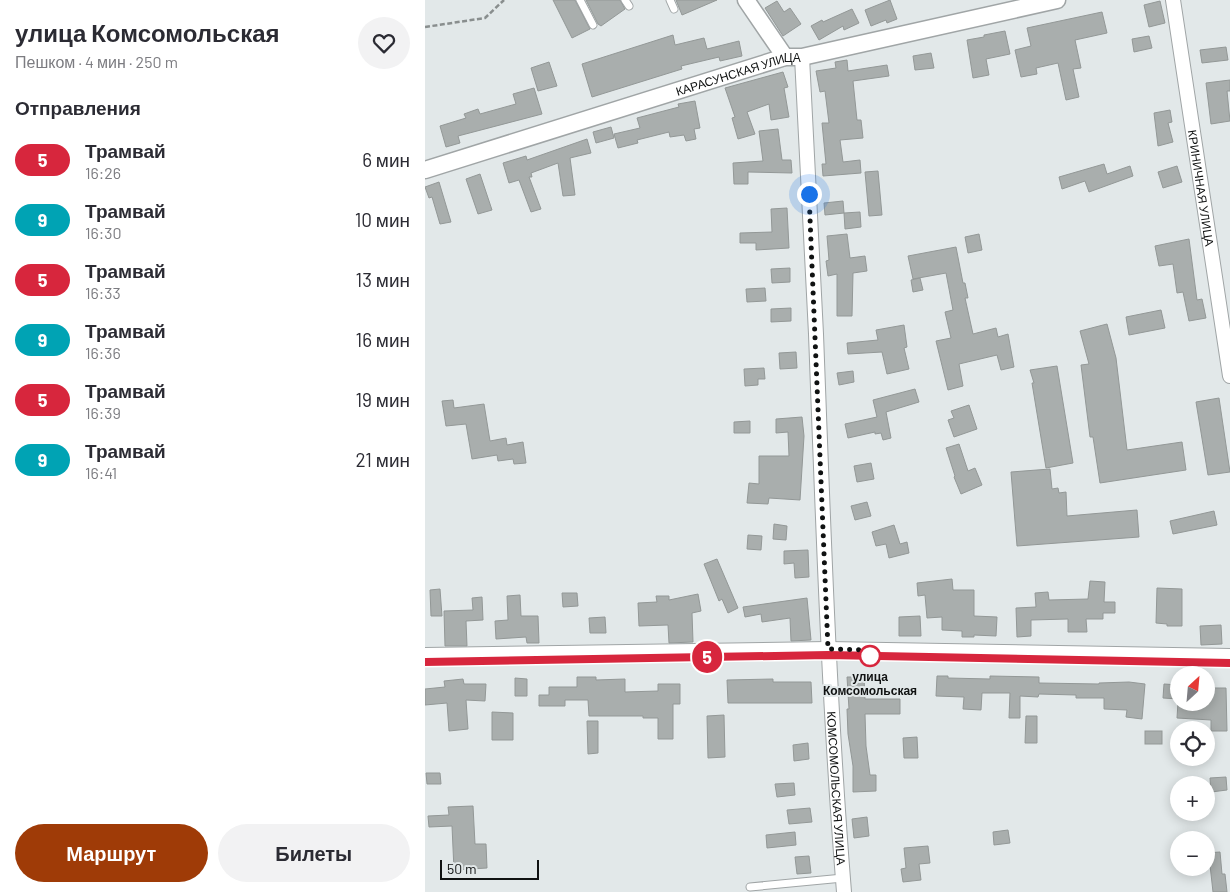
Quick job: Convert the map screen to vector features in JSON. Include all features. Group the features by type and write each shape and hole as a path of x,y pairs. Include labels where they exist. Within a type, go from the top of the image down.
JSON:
{"street":[{"path":"746,0 785,57"},
{"name":"КАРАСУНСКАЯ УЛИЦА","path":"425,170 785,57 802,57 1057,0"},
{"name":"КРИНИЧНАЯ УЛИЦА","path":"1173,0 1230,376"},
{"name":"КОМСОМОЛЬСКАЯ УЛИЦА","path":"802,57 828,649 843,885"},
{"path":"425,655 828,649 1230,656"}],"lane":[{"path":"580,0 593,26"},
{"path":"672,0 674,9"},
{"path":"750,887 843,885"}],"path":[{"path":"425,27 485,18 504,0"}],"building":[{"path":"553,0 575,0 590,29 572,38"},
{"path":"586,0 620,0 625,9 601,26 598,24"},
{"path":"676,0 717,0 682,15"},
{"path":"890,0 897,19 887,23 886,20 871,26 865,10"},
{"path":"777,1 784,12 790,8 801,24 783,36 765,8"},
{"path":"1160,1 1165,23 1149,27 1144,5"},
{"path":"852,9 859,23 844,30 843,26 819,40 811,26"},
{"path":"1102,12 1107,33 1075,40 1081,68 1073,69 1079,97 1066,100 1058,63 1036,68 1037,74 1021,77 1015,50 1031,46 1027,28"},
{"path":"1005,31 1010,54 986,59 989,75 973,78 967,40"},
{"path":"673,35 675,45 704,38 707,49 739,41 742,56 720,61 719,57 681,66 682,69 592,97 582,64"},
{"path":"1149,36 1152,48 1134,52 1132,39"},
{"path":"1226,47 1228,60 1202,63 1200,50"},
{"path":"931,53 934,68 915,70 913,56"},
{"path":"847,60 848,71 887,65 889,76 853,81 857,120 861,120 863,138 840,140 843,162 860,160 861,173 823,176 822,164 826,164 822,123 829,123 825,91 820,92 816,71 836,68 835,62"},
{"path":"549,62 557,86 538,91 531,68"},
{"path":"783,72 788,87 784,88 789,117 771,120 769,104 747,112 755,134 738,139 732,118 735,117 725,88"},
{"path":"1230,80 1230,91 1227,91 1230,121 1211,124 1206,83"},
{"path":"534,88 542,114 458,136 460,143 446,147 440,126 466,118 464,114 478,109 480,114 516,104 513,94"},
{"path":"695,101 700,128 694,129 696,139 686,141 684,135 670,137 669,132 637,140 638,143 618,148 614,134 640,128 637,118 679,107 678,104"},
{"path":"1170,110 1172,122 1168,123 1173,142 1158,146 1154,113"},
{"path":"611,127 614,138 596,143 593,132"},
{"path":"778,129 782,160 791,160 792,173 748,172 748,184 734,184 733,163 763,161 759,131"},
{"path":"587,139 591,153 570,158 575,195 563,196 558,163 531,173 532,177 529,177 541,209 531,212 519,180 509,183 503,163 526,156 527,160"},
{"path":"1104,164 1107,174 1130,166 1133,176 1089,192 1085,181 1062,189 1059,177"},
{"path":"1177,166 1182,182 1163,188 1158,172"},
{"path":"878,171 882,215 869,216 865,172"},
{"path":"480,174 492,210 478,214 466,179"},
{"path":"439,182 451,222 440,224 432,197 429,198 425,187"},
{"path":"843,201 844,213 825,215 824,203"},
{"path":"787,208 789,248 756,250 756,243 740,243 740,233 772,232 771,209"},
{"path":"860,212 861,227 845,229 844,213"},
{"path":"847,234 850,258 865,256 867,271 853,273 852,316 837,316 837,274 828,276 826,261 829,260 827,236"},
{"path":"979,234 982,250 968,253 965,237"},
{"path":"1189,239 1197,300 1202,299 1206,318 1189,321 1183,292 1177,293 1173,264 1159,266 1155,246"},
{"path":"956,247 968,298 965,298 973,334 996,328 998,337 1008,334 1014,367 1001,370 997,355 959,364 963,386 948,390 936,341 951,338 945,312 953,310 946,273 913,279 908,256"},
{"path":"790,268 790,282 772,283 771,269"},
{"path":"920,278 923,290 913,292 911,280"},
{"path":"765,288 766,301 747,302 746,289"},
{"path":"791,308 791,321 771,322 771,309"},
{"path":"1161,310 1165,328 1129,335 1126,317"},
{"path":"1107,324 1116,358 1127,450 1182,442 1186,470 1100,483 1093,437 1090,437 1081,365 1089,364 1080,331"},
{"path":"904,325 907,347 904,348 909,369 887,374 882,352 848,354 847,343 878,340 876,330"},
{"path":"796,352 797,368 780,369 779,353"},
{"path":"1057,366 1073,463 1046,468 1032,383 1034,383 1030,370"},
{"path":"764,368 765,379 758,379 758,385 745,386 744,369"},
{"path":"853,371 854,382 839,385 837,373"},
{"path":"915,389 919,402 886,412 891,438 883,440 881,433 875,434 875,432 848,438 845,424 877,417 873,400"},
{"path":"1219,398 1230,472 1208,475 1196,402"},
{"path":"453,400 454,408 484,404 490,441 506,438 507,445 523,442 526,463 514,464 513,459 498,461 497,455 472,459 466,424 446,426 442,401"},
{"path":"969,405 977,429 954,437 948,420 954,418 951,411"},
{"path":"802,417 804,436 800,500 769,498 768,504 747,503 749,483 759,484 759,456 789,456 788,432 776,433 776,419"},
{"path":"750,421 750,433 734,433 734,422"},
{"path":"959,444 968,471 975,468 982,485 961,494 946,448"},
{"path":"871,463 874,479 857,482 854,466"},
{"path":"1050,469 1052,489 1058,488 1059,493 1066,492 1067,516 1137,510 1139,537 1017,546 1011,472"},
{"path":"867,502 871,516 855,520 851,506"},
{"path":"1214,511 1217,525 1173,534 1170,521"},
{"path":"774,524 787,526 786,540 773,539"},
{"path":"894,525 900,544 907,542 909,553 889,558 886,544 876,546 872,532"},
{"path":"748,535 762,536 761,550 747,549"},
{"path":"808,550 809,577 795,578 794,563 784,564 784,551"},
{"path":"717,559 738,608 728,613 722,599 719,601 704,564"},
{"path":"952,579 953,590 974,590 974,616 997,617 996,636 974,635 974,637 962,637 962,631 942,630 942,617 927,618 925,595 918,596 917,583"},
{"path":"1090,581 1105,582 1104,602 1115,602 1115,613 1103,613 1103,619 1086,619 1087,632 1068,632 1068,619 1031,620 1031,636 1017,637 1016,608 1036,607 1035,593 1048,592 1049,600 1088,599"},
{"path":"1157,588 1182,589 1182,626 1167,626 1167,624 1156,623"},
{"path":"440,589 442,616 431,616 430,590"},
{"path":"562,593 577,593 578,606 563,607"},
{"path":"698,594 701,611 692,613 693,642 669,643 668,625 639,626 638,603 657,602 656,596 669,596 669,600"},
{"path":"520,595 521,616 538,616 539,643 527,643 526,637 496,639 495,621 508,620 507,596"},
{"path":"482,597 483,620 466,621 467,646 445,646 444,611 473,610 472,598"},
{"path":"807,598 811,640 791,641 790,618 762,622 761,614 745,617 743,607"},
{"path":"920,616 921,636 899,636 899,617"},
{"path":"605,617 606,633 590,633 589,618"},
{"path":"1221,625 1222,644 1201,645 1200,626"},
{"path":"937,676 990,679 990,676 1039,677 1039,683 1099,684 1129,682 1145,684 1142,719 1126,717 1127,710 1104,709 1104,698 1076,698 1076,695 1039,694 1038,697 1020,696 1020,718 1009,718 1010,693 982,693 981,710 963,709 964,697 936,696"},
{"path":"577,677 596,677 596,680 625,679 625,692 658,691 658,684 680,684 680,704 673,704 673,739 658,739 658,718 643,718 643,716 589,716 588,700 565,700 565,706 539,706 539,695 549,695 549,687 577,687"},
{"path":"847,677 864,677 865,699 900,699 900,714 865,714 866,746 870,775 876,775 876,791 853,792 853,766 848,734"},
{"path":"515,678 527,679 527,696 515,696"},
{"path":"463,679 464,684 486,684 485,701 466,700 468,729 449,731 447,703 425,705 425,689 445,687 444,681"},
{"path":"773,679 773,682 811,682 812,703 728,703 727,680"},
{"path":"1164,684 1170,684 1170,698 1163,698"},
{"path":"1215,688 1226,688 1227,731 1215,731 1215,721 1177,718 1177,711 1215,711"},
{"path":"492,712 513,713 513,740 492,740"},
{"path":"724,715 725,757 708,758 707,716"},
{"path":"1026,716 1037,716 1037,743 1025,743"},
{"path":"587,721 598,721 598,753 588,754"},
{"path":"1145,731 1162,731 1162,744 1145,744"},
{"path":"917,737 918,758 904,758 903,738"},
{"path":"808,743 809,759 794,761 793,745"},
{"path":"426,773 440,773 441,784 427,784"},
{"path":"1226,777 1227,790 1215,792 1215,778"},
{"path":"794,783 795,795 777,797 775,784"},
{"path":"473,806 475,844 486,844 487,868 454,870 452,826 429,827 428,816 449,815 448,807"},
{"path":"810,808 812,822 789,824 787,810"},
{"path":"867,817 869,836 854,838 852,819"},
{"path":"1008,830 1010,843 994,845 993,832"},
{"path":"795,832 796,845 767,848 766,835"},
{"path":"928,846 930,863 919,864 921,880 903,882 901,869 906,868 904,848"},
{"path":"1215,852 1220,852 1222,874 1225,874 1227,892 1213,892 1211,876 1215,876"},
{"path":"809,856 811,873 797,874 795,857"}],"tram line":[{"path":"425,662 828,655 1230,663"},
{"name":"5","path":"425,662 828,655 1230,663"}],"place":[{"name":"улица Комсомольская","path":"870,656"}],"route":[{"path":"809,194 828,649 866,650 870,656"}]}
